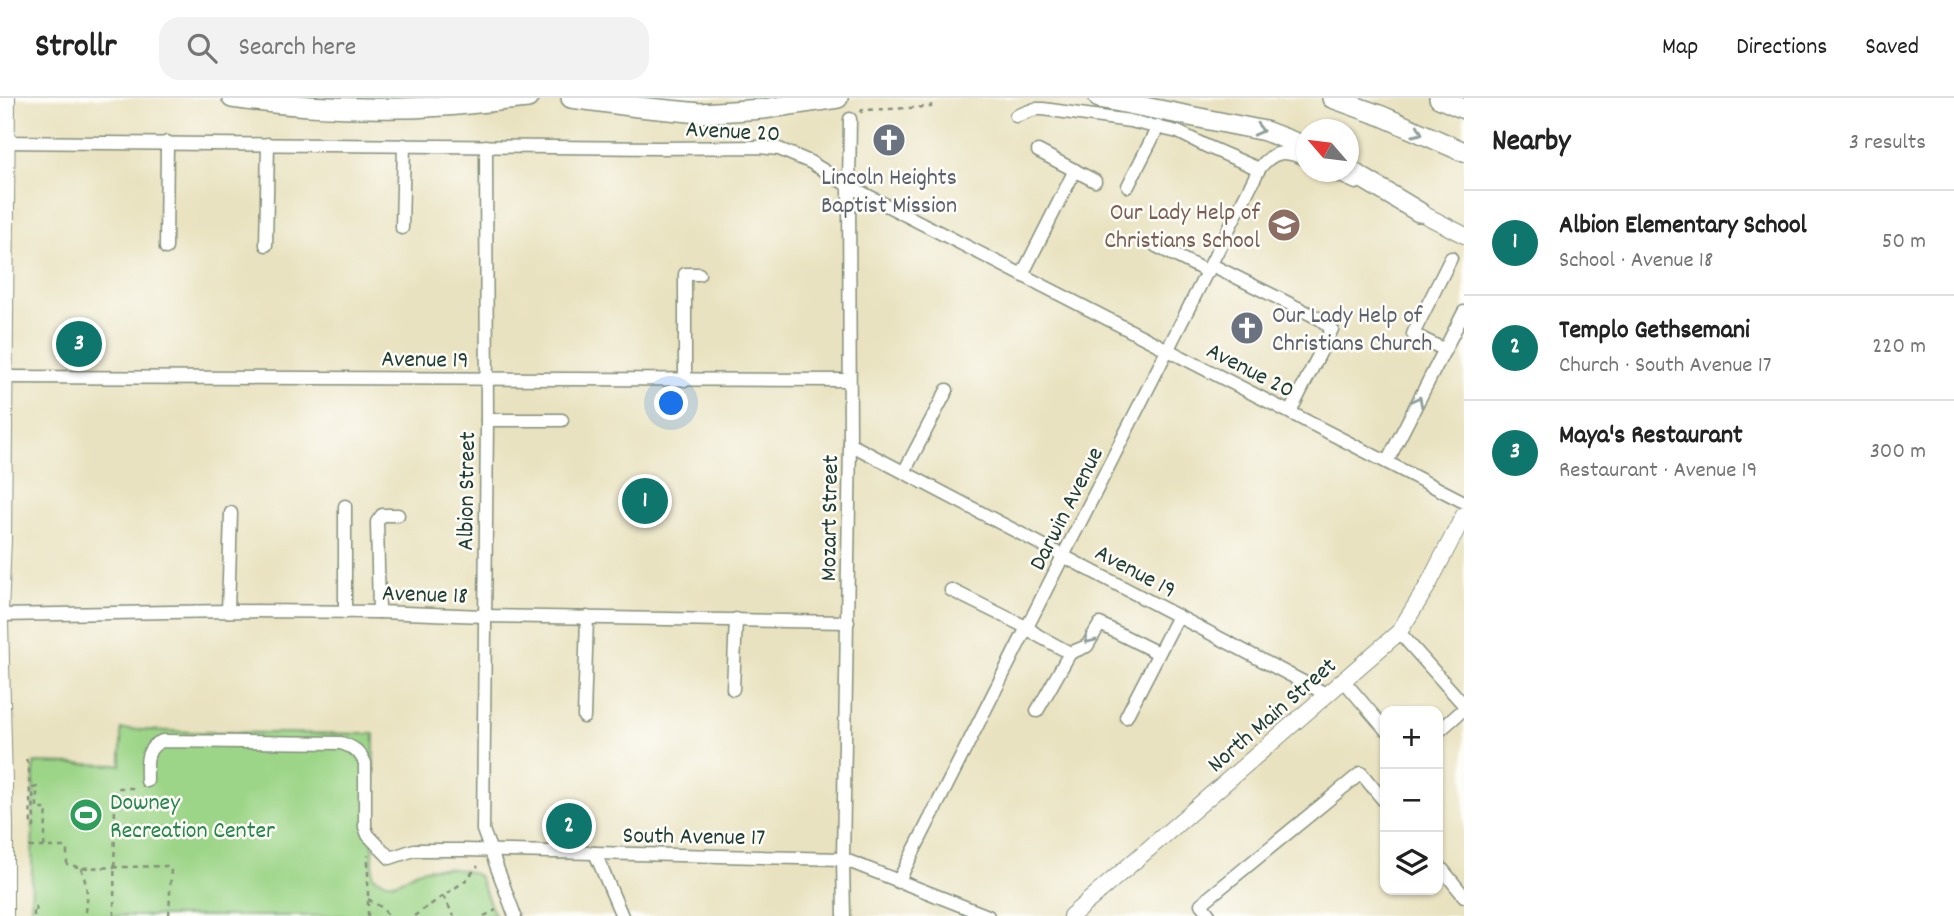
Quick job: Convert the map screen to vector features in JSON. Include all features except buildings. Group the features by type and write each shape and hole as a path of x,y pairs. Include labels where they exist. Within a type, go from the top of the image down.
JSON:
{"highway":[{"path":"232,98 268,103 400,108 528,98"},
{"path":"570,98 700,113 763,109 838,98"},
{"path":"1099,98 1265,131 1296,143"},
{"path":"1332,98 1382,116 1464,152"},
{"path":"1439,98 1464,109"},
{"path":"1359,176 1419,212"}],"main road":[{"path":"5,916 0,616 3,539 3,142 7,98"},
{"path":"1419,212 1464,234"},
{"name":"North Main Street","path":"1073,915 1399,632 1427,587 1464,515"}],"street":[{"path":"1016,116 1043,109 1130,121 1178,132 1259,169"},
{"name":"Mozart Street","path":"844,916 850,444 850,120"},
{"path":"1128,186 1157,127"},
{"name":"Avenue 20","path":"3,142 779,149 810,162 849,186 1464,502"},
{"path":"166,248 167,142"},
{"path":"266,245 268,144"},
{"path":"402,228 404,145"},
{"name":"Albion Street","path":"486,146 487,420 483,830 515,916"},
{"path":"1038,150 1095,181"},
{"name":"Darwin Avenue","path":"898,882 1259,169 1272,156 1282,153 1296,155"},
{"path":"1022,275 1075,170"},
{"path":"1353,182 1419,212"},
{"path":"1156,246 1320,319 1332,329 1290,412"},
{"path":"1445,350 1413,334 1451,258"},
{"path":"685,380 685,274 699,274"},
{"path":"1387,462 1464,312"},
{"name":"Avenue 19","path":"2,377 849,380"},
{"path":"904,472 947,390"},
{"path":"487,420 562,420"},
{"name":"Avenue 19","path":"850,444 1328,695"},
{"path":"345,506 345,612"},
{"path":"228,611 230,513"},
{"path":"379,612 377,522 382,515 398,515"},
{"path":"951,590 1028,628 1070,653"},
{"name":"Avenue 18","path":"0,616 228,611 379,612 848,622"},
{"path":"1126,717 1178,616"},
{"path":"584,718 587,617"},
{"path":"733,689 736,619"},
{"path":"1037,712 1070,653 1087,646 1100,624 1158,653"},
{"path":"1399,632 1464,707 1443,727"},
{"path":"1344,681 1380,723"},
{"name":"South Avenue 17","path":"147,781 147,755 150,748 162,741 341,743 361,753 365,763 365,827 368,835 390,858 414,850 843,859 988,916"},
{"path":"1210,916 1201,904 1361,773 1380,796"},
{"path":"595,853 622,916"},
{"path":"1443,870 1464,895"}],"path":[{"path":"865,110 931,107 931,98"},
{"path":"26,759 29,767 31,827 34,827 33,788 37,787 37,809 47,809 44,847"},
{"path":"114,916 115,790 145,788 147,781"},
{"path":"29,847 64,847 67,864 81,868 167,866 171,869 169,916"},
{"path":"368,852 368,916"},
{"path":"414,916 466,881 478,866"},
{"path":"81,868 88,898 85,916"},
{"path":"443,896 454,916"},
{"path":"368,898 389,916"},
{"path":"484,916 496,910"}],"green space":[{"name":"Downey Recreation Center","path":"121,729 374,734 373,876 383,881 396,882 425,869 445,868 469,872 479,877 495,916 31,916 34,763 121,765"}],"place":[{"name":"Lincoln Heights Baptist Mission","path":"889,140"},
{"name":"Our Lady Help of Christians School","path":"1284,225"},
{"name":"Our Lady Help of Christians Church","path":"1247,328"},
{"name":"Maya's Restaurant","path":"79,344"},
{"name":"Albion Elementary School","path":"645,501"},
{"name":"Downey Recreation Center","path":"86,815"},
{"name":"Templo Gethsemani","path":"569,826"}]}
